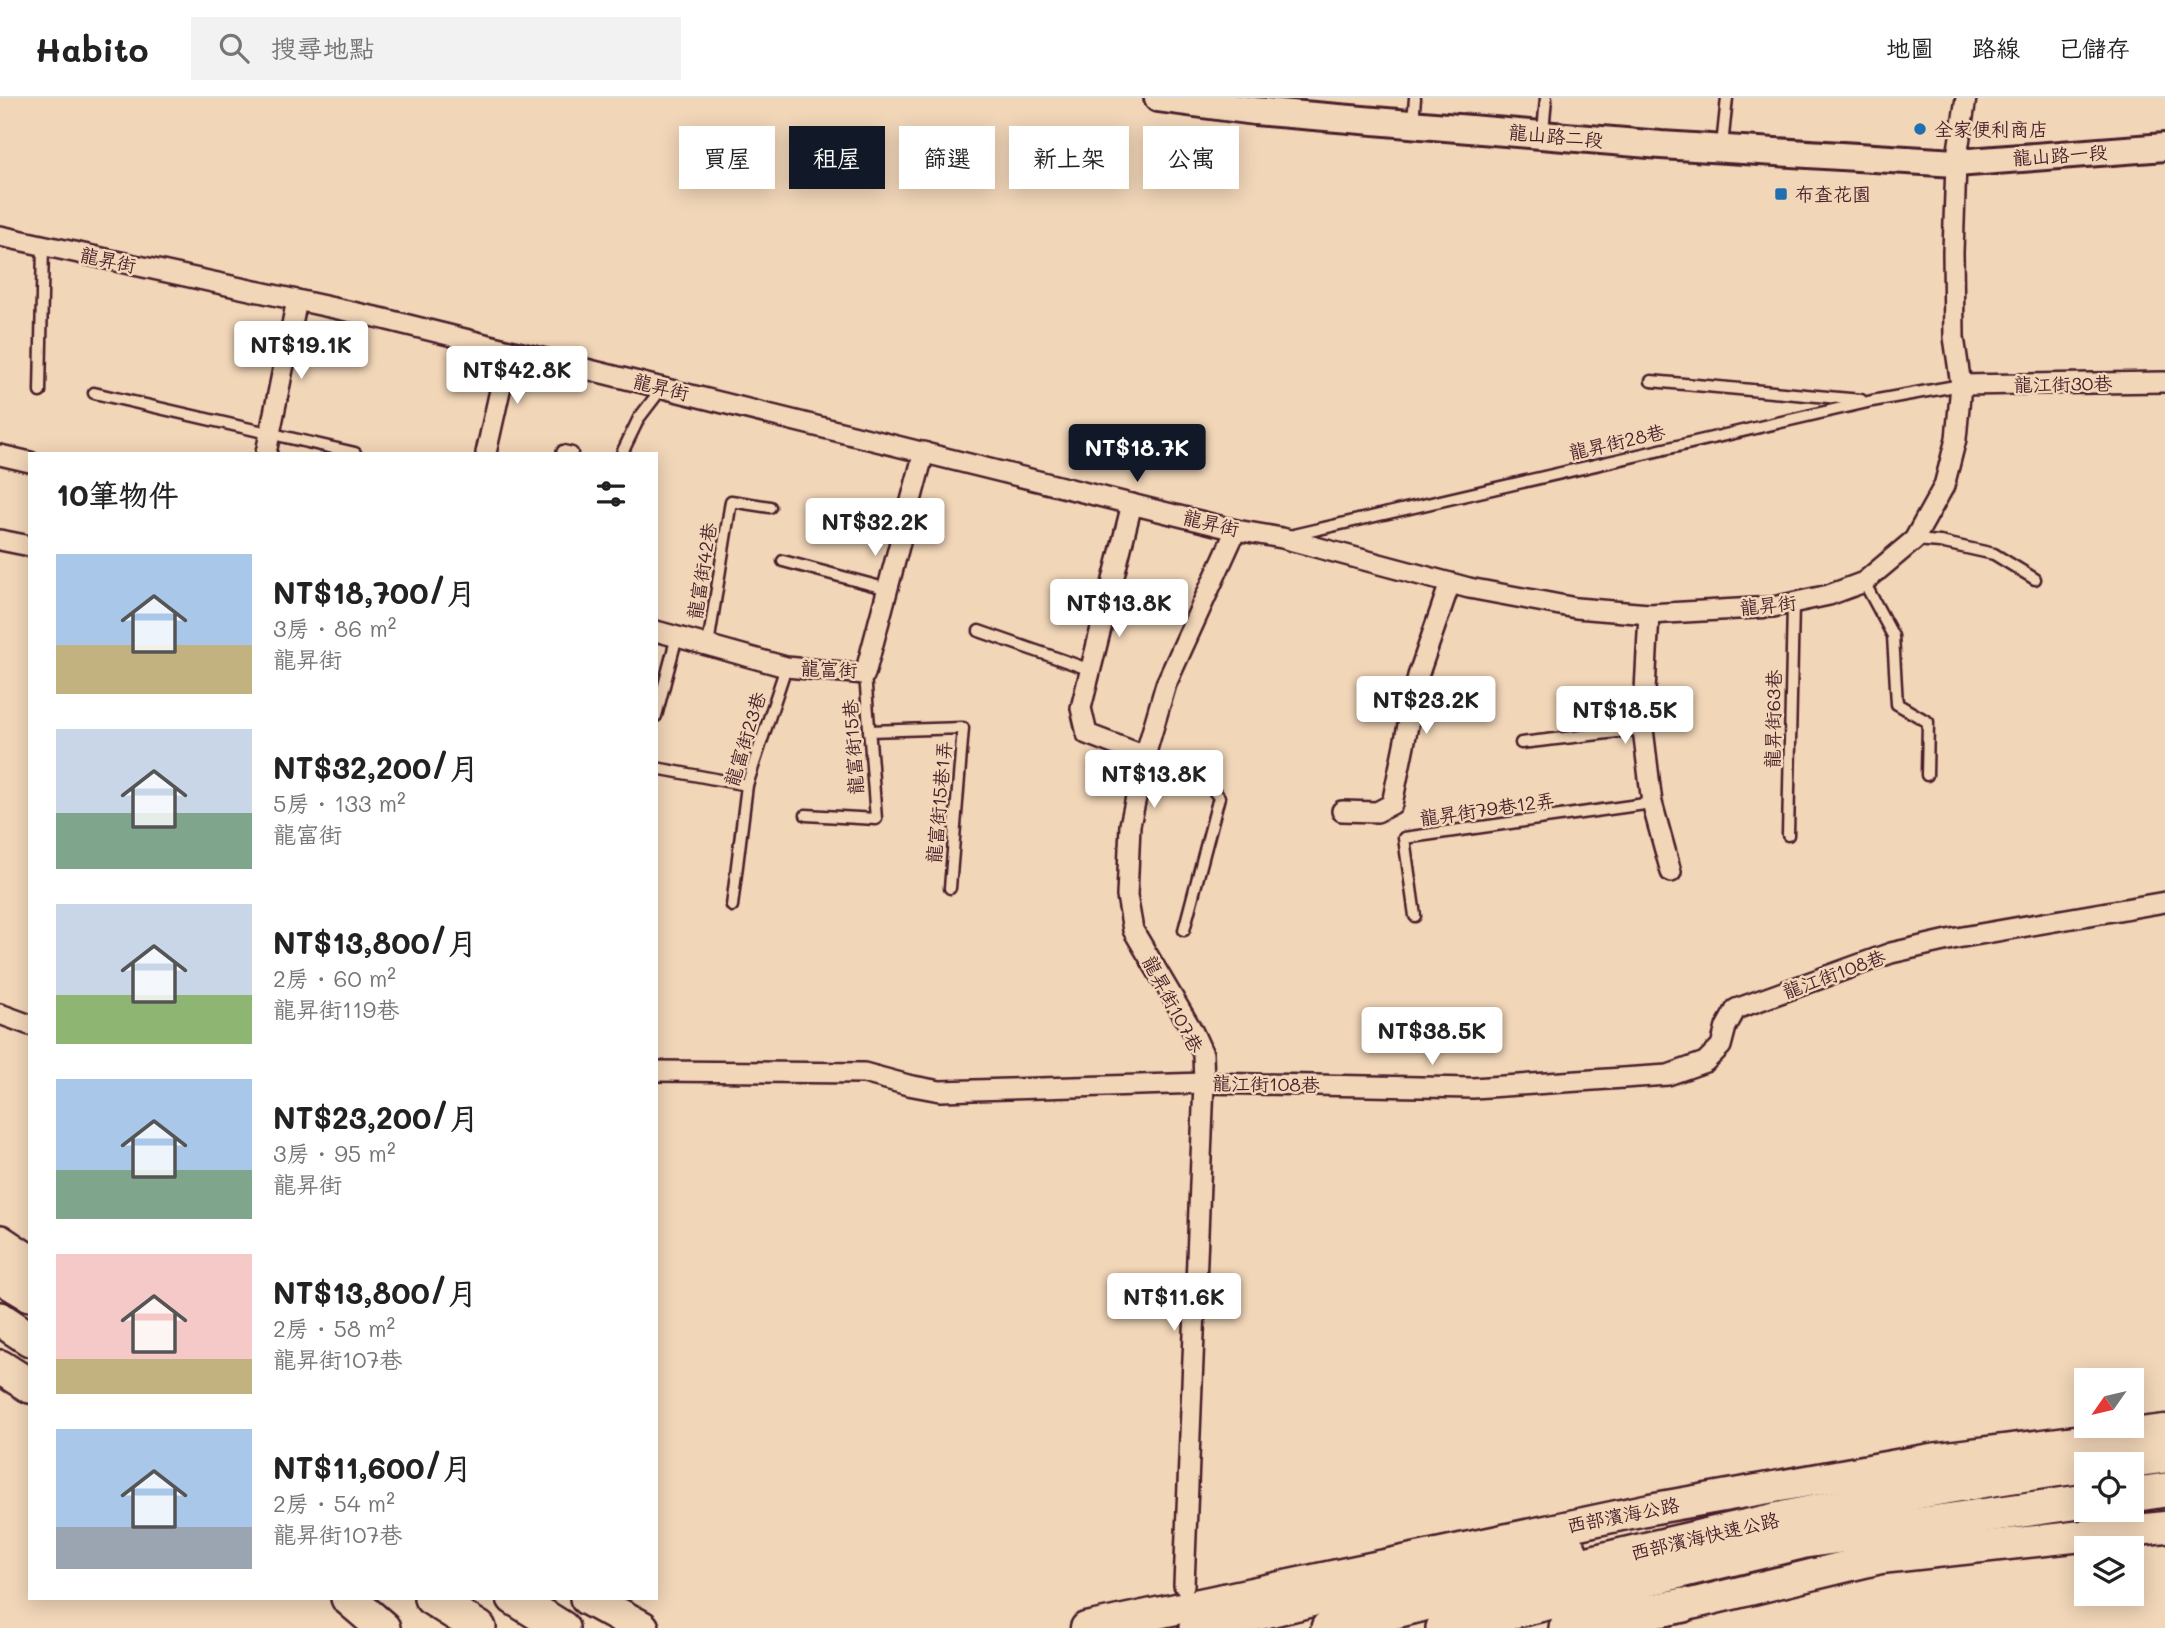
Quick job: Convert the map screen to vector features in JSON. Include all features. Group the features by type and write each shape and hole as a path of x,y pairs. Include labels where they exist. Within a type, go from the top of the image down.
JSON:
{"highway":[{"path":"0,1242 28,1261"},
{"path":"0,1276 28,1293"},
{"path":"0,1319 28,1338"},
{"path":"0,1367 28,1385"},
{"path":"2144,1460 2165,1457"},
{"name":"西部濱海快速公路","path":"1328,1628 1701,1536 1803,1514 2017,1475 2074,1468"},
{"path":"2144,1493 2165,1490"},
{"name":"西部濱海快速公路","path":"1443,1628 1805,1541 2074,1503"},
{"path":"1196,1628 1465,1562 1701,1536"},
{"path":"1512,1628 1689,1570"},
{"path":"350,1600 383,1628"},
{"path":"434,1600 479,1628"},
{"path":"517,1600 562,1628"},
{"path":"591,1600 642,1628"},
{"path":"1566,1628 1684,1605"}],"main road":[{"name":"西部濱海公路","path":"1086,1628 1650,1509 1931,1459 2165,1430"},
{"path":"1601,1628 1684,1605 1881,1558 2165,1527"}],"street":[{"name":"龍山路二段","path":"1158,98 1290,110 1413,111 1542,135 1956,163"},
{"name":"龍昇街","path":"0,236 297,300 509,350 1236,530 1282,538 1450,583 1576,608 1649,614 1793,604 1864,582 1914,540 1944,486 1956,439 1961,385 1954,337 1953,252 1956,163 1966,98"},
{"name":"龍山路一段","path":"1956,163 2165,147"},
{"path":"268,444 297,300"},
{"path":"486,452 509,350"},
{"name":"龍江街30巷","path":"1961,385 2165,382"},
{"name":"龍富街","path":"658,631 786,667 865,674 924,452"},
{"path":"0,455 28,462"},
{"path":"1132,504 1081,708 1087,734 1145,756"},
{"name":"龍昇街107巷","path":"1184,1585 1203,1054 1192,1030 1133,930 1127,896 1130,825 1145,756 1166,684 1236,530"},
{"path":"0,540 28,546"},
{"path":"1342,811 1377,812 1392,804 1418,676 1450,583"},
{"path":"1649,614 1643,730 1652,803 1671,872"},
{"name":"龍江街108巷","path":"658,1071 864,1073 940,1091 1204,1083 1473,1088 1668,1075 1705,1062 1721,1046 1726,1027 1736,1009 1891,953 1957,938 2165,902"},
{"path":"0,1014 28,1023"}],"lane":[{"path":"1542,135 1546,98"},
{"path":"1722,149 1727,98"},
{"path":"40,392 43,246"},
{"path":"1651,381 1872,401"},
{"name":"龍昇街28巷","path":"1282,538 1872,401 1961,385"},
{"path":"622,452 639,418 662,388"},
{"path":"94,393 268,444 345,452"},
{"name":"龍富街42巷","path":"708,645 731,501 770,507"},
{"path":"1914,540 1940,542 1994,554 2035,579"},
{"path":"783,561 888,589"},
{"path":"1864,582 1892,636 1897,704 1928,722 1927,775"},
{"name":"龍昇街63巷","path":"1788,835 1793,604"},
{"path":"979,631 1091,670"},
{"path":"658,708 677,636"},
{"name":"龍富街23巷","path":"732,906 747,785 786,667"},
{"name":"龍富街15巷","path":"806,815 876,819 865,674"},
{"name":"龍富街15巷1弄","path":"869,731 962,728 950,888"},
{"path":"1521,743 1643,730"},
{"path":"1145,756 1204,779 1219,797 1184,930"},
{"path":"658,768 747,785"},
{"name":"龍昇街79巷12弄","path":"1415,916 1404,838 1652,803"}],"place":[{"name":"全家便利商店","path":"1920,129"},
{"name":"布查花園","path":"1781,194"}]}
